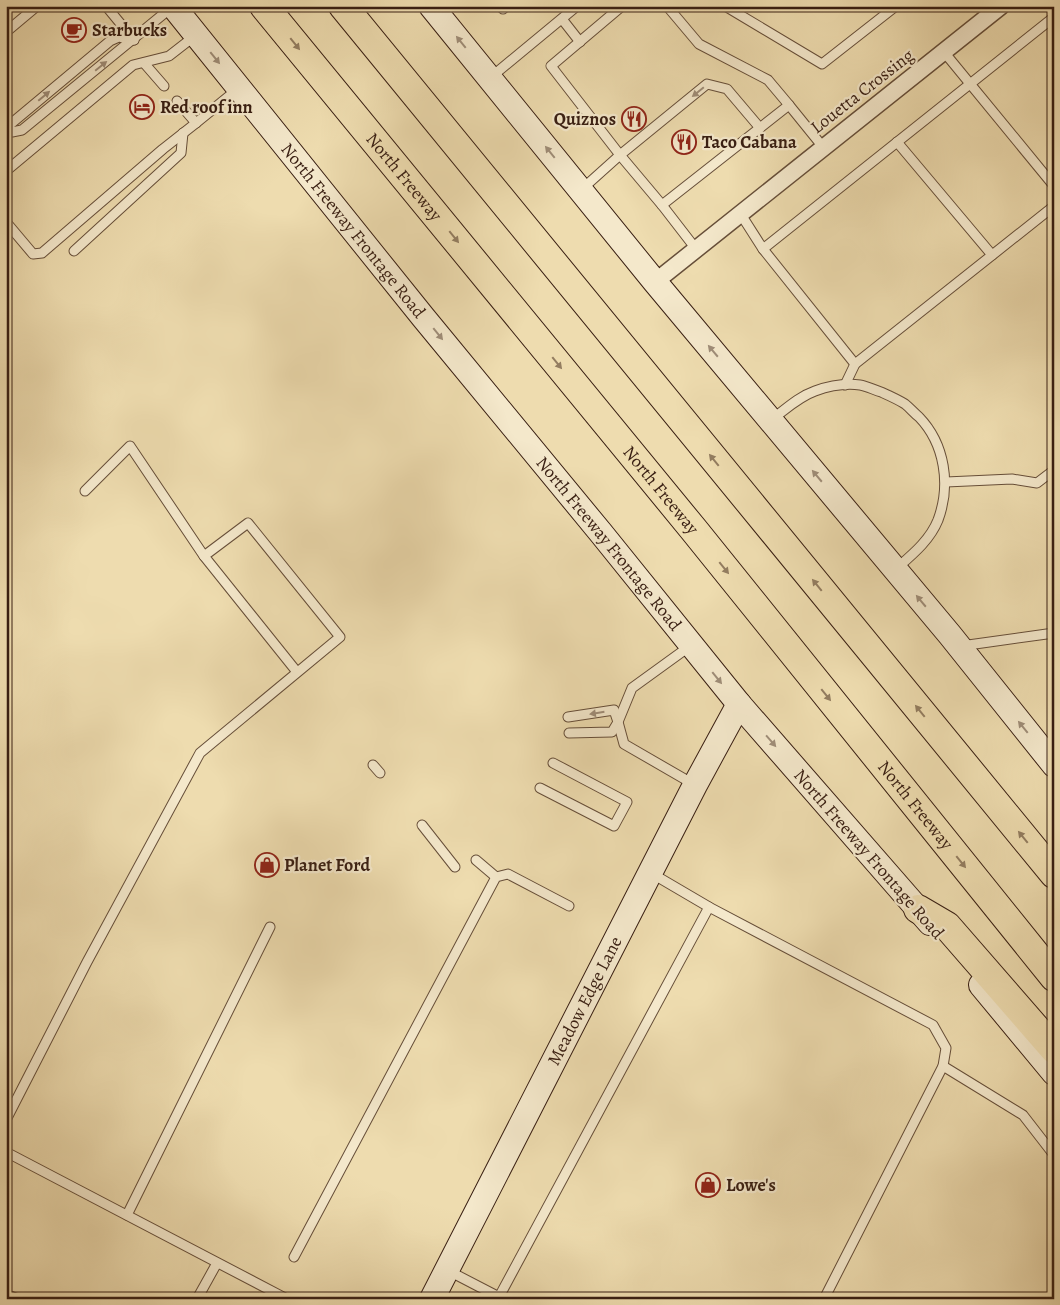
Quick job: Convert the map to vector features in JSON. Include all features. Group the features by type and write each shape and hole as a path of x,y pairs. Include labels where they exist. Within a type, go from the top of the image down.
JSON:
{"highway":[{"name":"North Freeway","path":"264,6 694,530 1054,977"},
{"path":"343,6 1054,874"},
{"path":"918,909 947,926 1054,1049"}],"main road":[{"name":"North Freeway Frontage Road","path":"173,6 417,309 601,533 690,646 738,704 918,909 1054,1073"},
{"path":"432,6 655,282 959,647 1054,765"},
{"name":"Meadow Edge Lane","path":"432,1299 738,704"}],"street":[{"name":"Louetta Crossing","path":"655,282 1001,6"}],"lane":[{"path":"6,32 37,6"},
{"path":"106,6 134,40"},
{"path":"134,40 119,37 110,41 7,127 12,132 22,130 134,40 173,6"},
{"path":"500,6 503,9 506,6"},
{"path":"490,79 577,6"},
{"path":"622,6 551,66 620,156 696,248"},
{"path":"667,6 699,44 768,80 823,147"},
{"path":"725,6 822,64 896,6"},
{"path":"763,249 1054,17"},
{"path":"562,19 580,42"},
{"path":"6,171 133,65 169,56 196,35"},
{"path":"944,52 1054,186"},
{"path":"144,62 164,86"},
{"path":"580,190 707,84 728,89 760,128"},
{"path":"6,222 33,254 42,253 163,148 239,88"},
{"path":"177,101 196,123"},
{"path":"662,205 789,105"},
{"path":"74,251 181,153 183,133"},
{"path":"897,142 992,256"},
{"path":"845,384 855,364 1054,206"},
{"path":"740,213 763,249 855,364"},
{"path":"771,420 800,398 814,391 845,384 861,385 894,397 907,405 923,422 935,440 941,454 946,482 938,520 929,537 895,570"},
{"path":"85,491 130,446 204,556 297,672"},
{"path":"946,482 1012,479 1037,483 1054,470"},
{"path":"6,1120 87,962 200,753 340,637 248,523 204,556"},
{"path":"959,647 1054,633"},
{"path":"569,734 612,732 632,688 690,646"},
{"path":"568,717 614,710 624,744 695,785"},
{"path":"540,788 614,826 627,802 553,763"},
{"path":"372,764 380,773"},
{"path":"422,825 455,867"},
{"path":"476,860 496,877"},
{"path":"651,873 710,907 933,1025 946,1048 944,1066 824,1299"},
{"path":"294,1257 496,877 508,874 569,906"},
{"path":"446,1270 499,1298 710,907"},
{"path":"127,1215 270,927"},
{"path":"944,1066 1023,1116 1054,1155"},
{"path":"6,1152 287,1299"},
{"path":"197,1299 218,1263"},
{"path":"9,1299 10,1296 18,1299"}],"place":[{"name":"Starbucks","path":"74,30"},
{"name":"Red roof inn","path":"142,107"},
{"name":"Quiznos","path":"634,119"},
{"name":"Taco Cabana","path":"684,142"},
{"name":"Planet Ford","path":"267,865"},
{"name":"Lowe's","path":"708,1185"}]}
